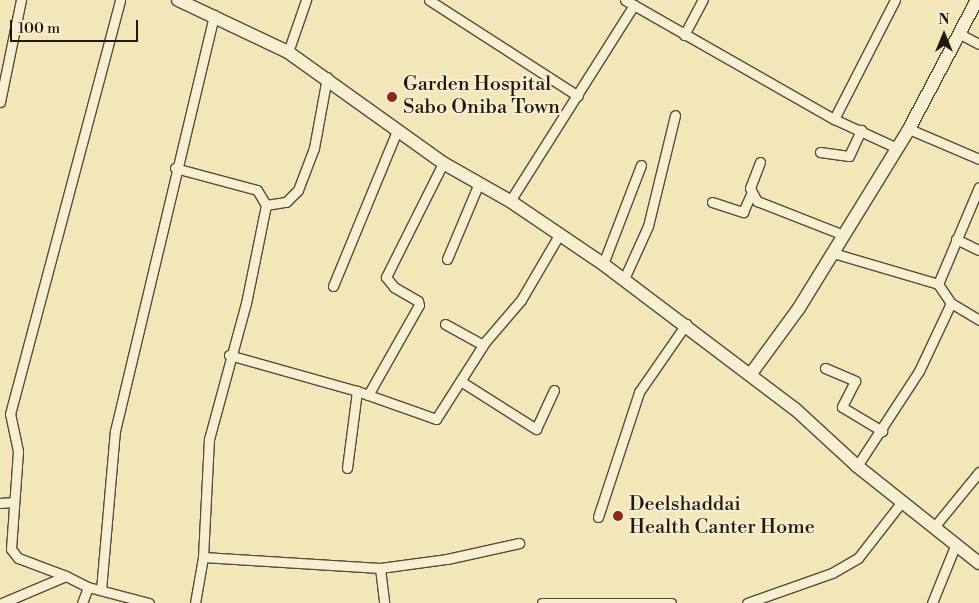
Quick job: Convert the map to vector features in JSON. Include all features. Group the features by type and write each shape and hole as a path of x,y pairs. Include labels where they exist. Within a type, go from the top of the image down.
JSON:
{"main road":[{"path":"178,0 214,15 288,52 327,77 443,163 510,201 603,264 686,324 795,409 857,466 901,503 979,563"},
{"path":"750,375 799,308 833,253 841,234 909,129 977,0"}],"street":[{"path":"0,102 21,0"},
{"path":"120,0 11,405 11,420 18,451 11,549 13,554 88,587 148,603"},
{"path":"288,52 306,0"},
{"path":"429,0 578,96"},
{"path":"625,0 834,119 897,148"},
{"path":"684,35 703,0"},
{"path":"834,119 895,0"},
{"path":"510,201 634,5"},
{"path":"101,590 115,431 175,168 214,15"},
{"path":"960,34 979,44"},
{"path":"266,205 286,202 298,190 314,148 327,77"},
{"path":"624,279 648,226 674,115"},
{"path":"909,129 979,159"},
{"path":"333,286 397,130"},
{"path":"820,152 849,156 860,130"},
{"path":"760,162 750,188 751,194 757,201 841,234"},
{"path":"368,395 419,305 386,277 443,163"},
{"path":"603,264 641,165"},
{"path":"175,168 257,190 266,205 246,303 229,355 209,439 203,557 195,603"},
{"path":"448,259 479,183"},
{"path":"938,284 979,187"},
{"path":"712,202 743,212 751,194"},
{"path":"229,355 357,391 436,419 462,382 483,345 521,300 559,235"},
{"path":"956,239 979,250"},
{"path":"833,253 938,284 951,303 979,320"},
{"path":"857,466 882,432 919,371 951,303"},
{"path":"446,324 483,345"},
{"path":"598,518 639,392 686,324"},
{"path":"825,368 855,381 842,407 882,432"},
{"path":"462,382 536,429 554,390"},
{"path":"348,468 357,391"},
{"path":"934,527 979,472"},
{"path":"0,503 14,502"},
{"path":"747,603 769,599 832,573 858,558 901,503"},
{"path":"203,557 380,568 448,558 519,543"},
{"path":"932,603 956,546"},
{"path":"380,568 384,603"},
{"path":"2,603 66,576"},
{"path":"82,603 88,587"},
{"path":"544,603 671,603"}],"place":[{"name":"Garden Hospital Sabo Oniba Town","path":"392,97"},
{"name":"Deelshaddai Health Canter Home","path":"618,516"}]}
